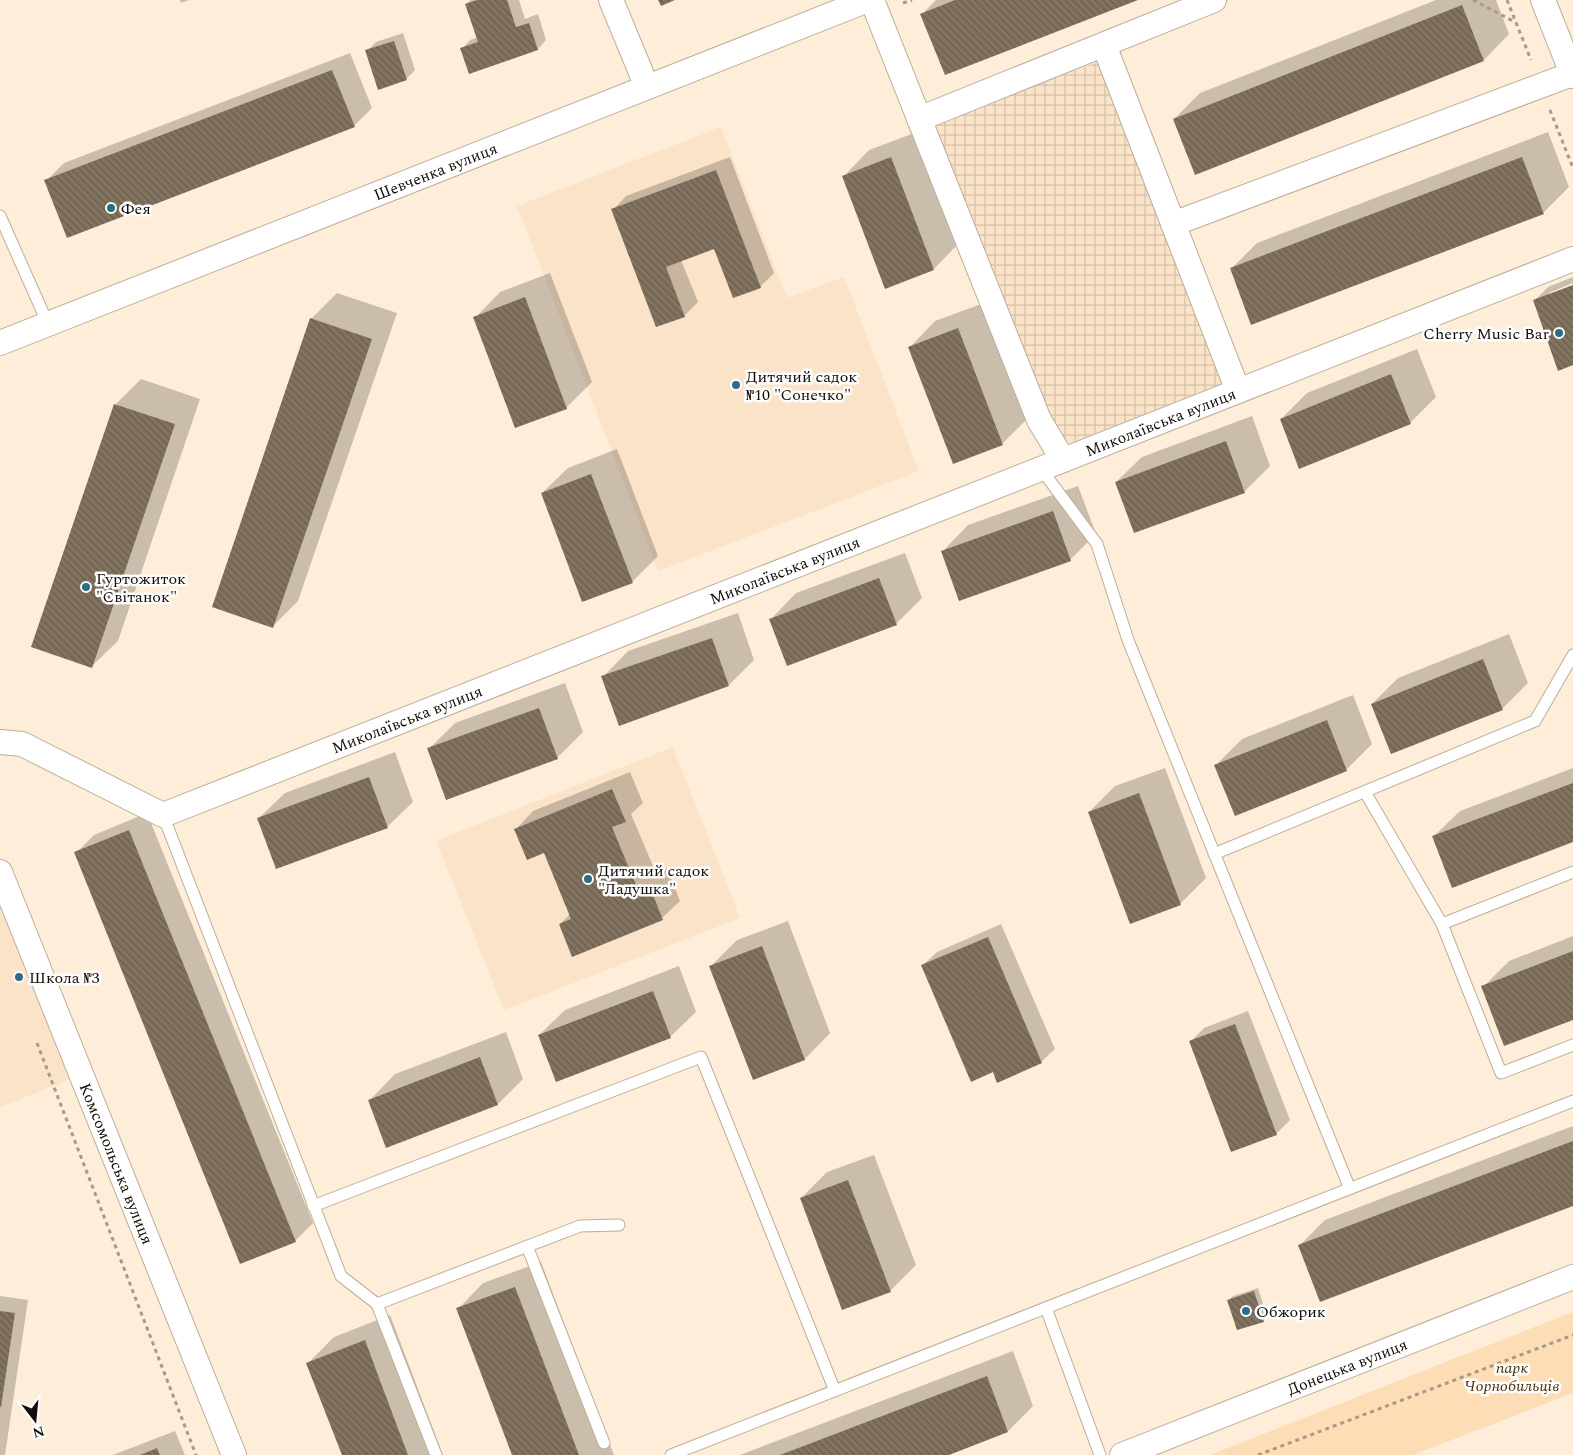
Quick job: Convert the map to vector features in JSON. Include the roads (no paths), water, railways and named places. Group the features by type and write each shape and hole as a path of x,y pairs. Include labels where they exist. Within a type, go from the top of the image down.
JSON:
{"street":[{"path":"612,0 647,87"},
{"name":"Шевченка вулиця","path":"0,343 868,0"},
{"path":"872,0 1039,420 1063,460"},
{"path":"919,119 1214,0"},
{"path":"1173,224 1572,75 1543,0"},
{"path":"1104,45 1238,391"},
{"name":"Миколаївська вулиця","path":"163,815 1573,259"},
{"path":"0,742 22,744 163,815"},
{"name":"Комсомольська вулиця","path":"0,872 234,1455"},
{"name":"Донецька вулиця","path":"1122,1455 1573,1277"}],"lane":[{"path":"0,216 48,324"},
{"path":"1041,469 1097,544 1128,640 1350,1189"},
{"path":"1214,854 1535,721 1573,655"},
{"path":"1364,792 1442,924 1501,1073 1573,1044"},
{"path":"163,815 341,1276 377,1304 436,1455"},
{"path":"1442,924 1573,872"},
{"path":"313,1206 701,1057 835,1391"},
{"path":"671,1455 1573,1101"},
{"path":"377,1304 580,1226 619,1225"},
{"path":"527,1246 604,1443"},
{"path":"1046,1308 1100,1455"}],"place":[{"name":"Фея","path":"111,208"},
{"name":"Cherry Music Bar","path":"1559,333"},
{"name":"Дитячий садок №10 \"Сонечко\"","path":"736,385"},
{"name":"Гуртожиток \"Світанок\"","path":"86,587"},
{"name":"Дитячий садок \"Ладушка\"","path":"588,879"},
{"name":"Школа №3","path":"19,977"},
{"name":"Обжорик","path":"1246,1311"}],"park label":[{"name":"парк Чорнобильців","path":"1512,1376"}]}
